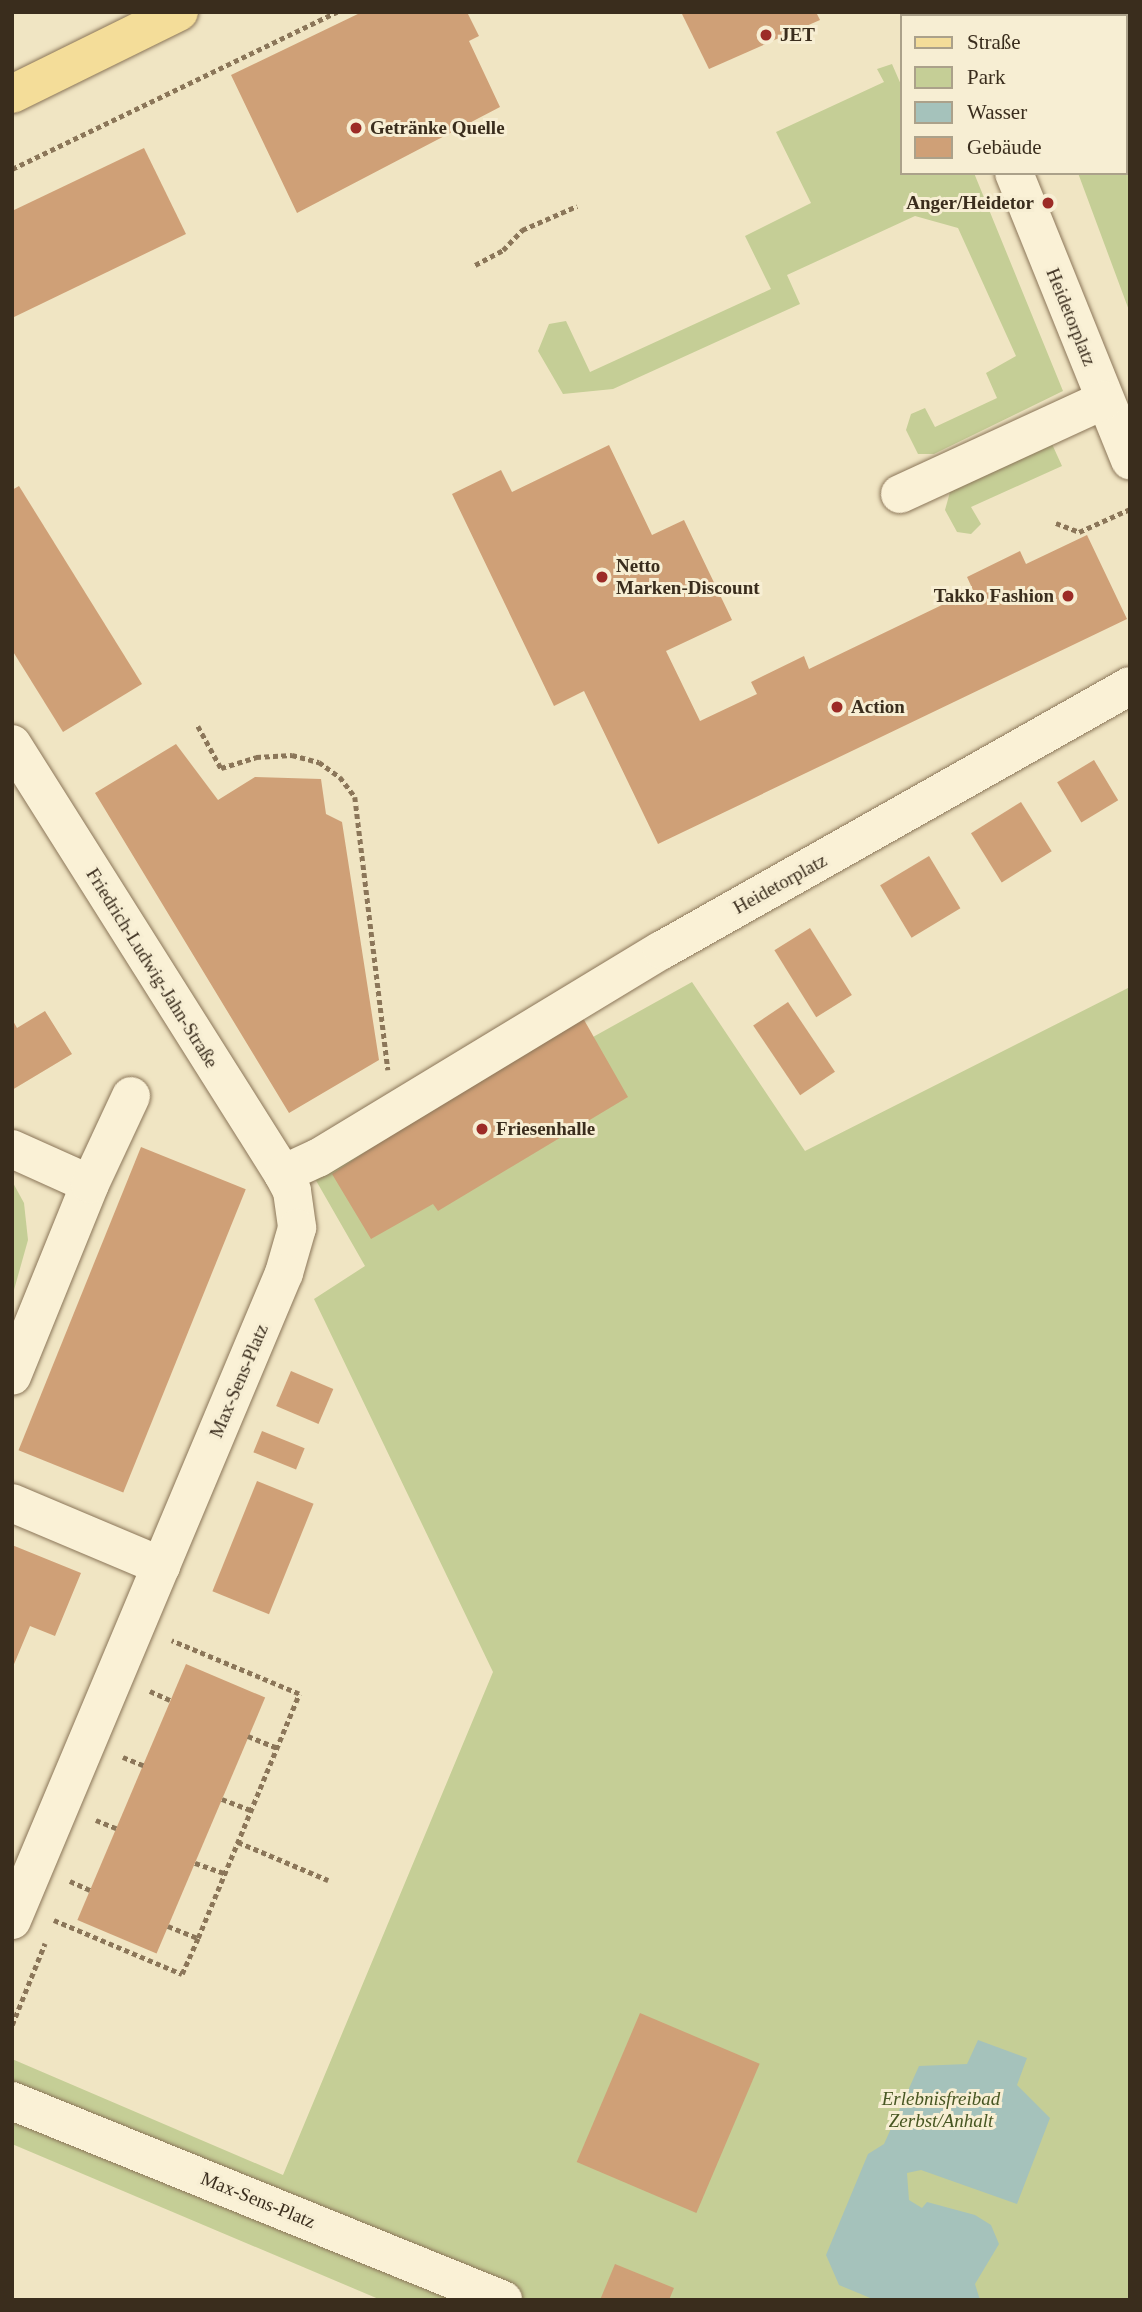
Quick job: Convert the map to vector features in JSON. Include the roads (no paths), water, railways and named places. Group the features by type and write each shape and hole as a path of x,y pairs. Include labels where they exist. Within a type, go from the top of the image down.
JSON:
{"main road":[{"path":"12,94 179,12"}],"street":[{"name":"Heidetorplatz","path":"1015,175 1130,460"},
{"path":"900,494 1104,400"},
{"name":"Heidetorplatz","path":"288,1182 433,1088 662,950 1130,686"},
{"name":"Friedrich-Ludwig-Jahn-Straße","path":"12,744 288,1182"},
{"path":"12,1376 123,1103 131,1096"},
{"path":"12,1149 90,1184"},
{"name":"Max-Sens-Platz","path":"12,1920 284,1273 297,1228 288,1182"},
{"path":"12,1503 161,1566"},
{"name":"Max-Sens-Platz","path":"12,2101 503,2300"}],"water":[{"path":"978,2040 1027,2058 1017,2085 1050,2118 1017,2204 921,2170 907,2173 909,2200 922,2208 927,2202 975,2215 991,2225 999,2244 975,2284 980,2300 875,2300 839,2285 826,2255 868,2154 884,2144 919,2066 967,2064"}],"place":[{"name":"JET","path":"766,35"},
{"name":"Getränke Quelle","path":"356,128"},
{"name":"Anger/Heidetor","path":"1048,203"},
{"name":"Netto Marken-Discount","path":"602,577"},
{"name":"Takko Fashion","path":"1068,596"},
{"name":"Action","path":"837,707"},
{"name":"Friesenhalle","path":"482,1129"}],"park label":[{"name":"Erlebnisfreibad Zerbst/Anhalt","path":"941,2110"}]}
